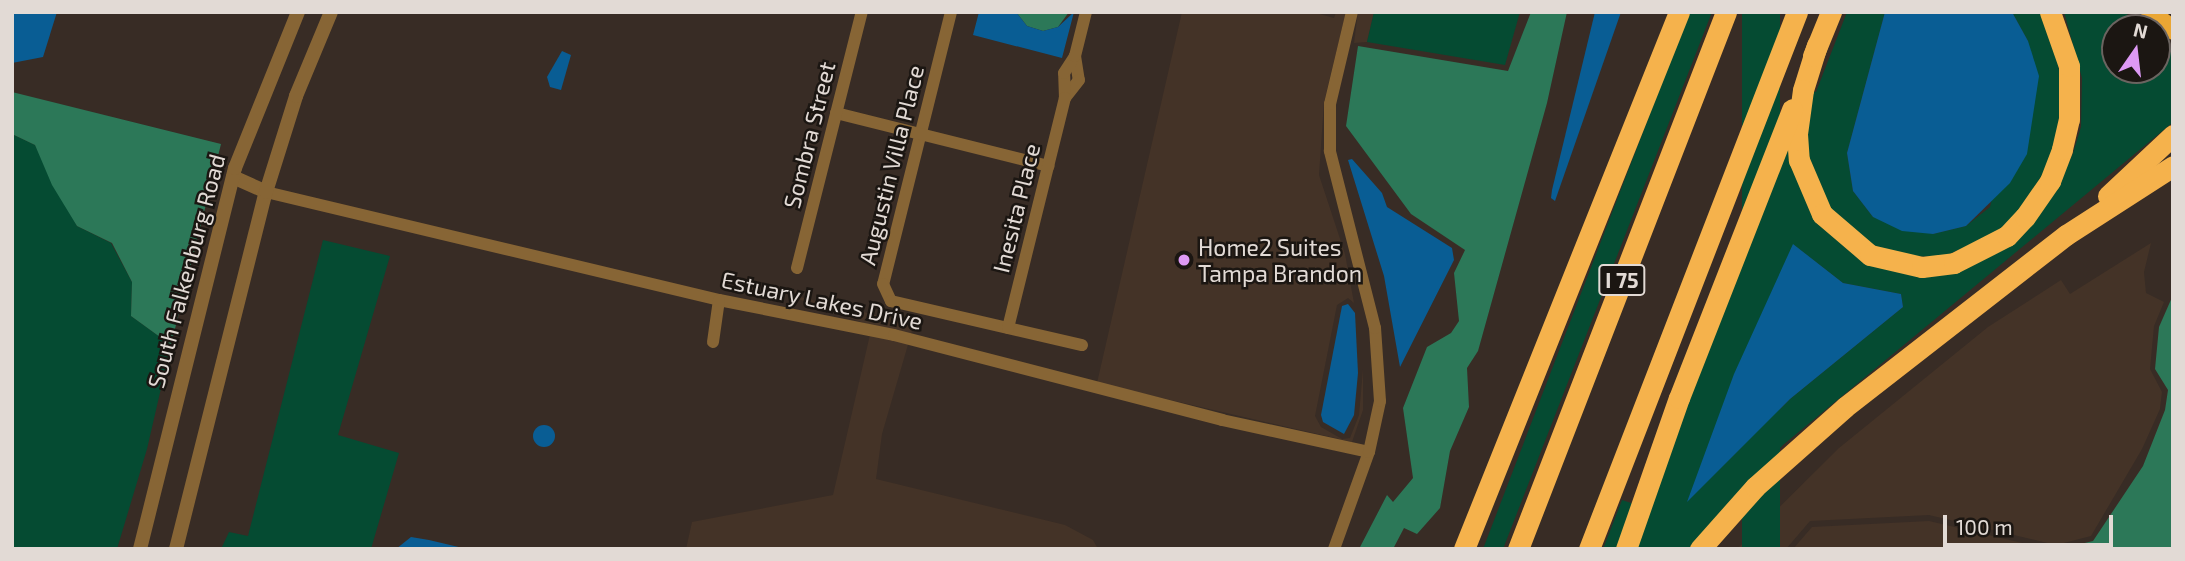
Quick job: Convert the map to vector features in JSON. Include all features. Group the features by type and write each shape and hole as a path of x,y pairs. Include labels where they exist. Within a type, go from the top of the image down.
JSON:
{"highway":[{"path":"1632,134 1665,12"},
{"path":"1464,549 1679,12"},
{"name":"I 75","path":"1518,549 1726,12"},
{"path":"1589,549 1797,12"},
{"path":"1626,549 1679,398 1831,12"},
{"path":"1817,45 1802,90 1797,134 1798,160 1822,214 1870,255 1922,267 1954,263 2007,236 2025,217 2050,181 2069,119 2069,66 2050,12"},
{"path":"2150,12 2173,30"},
{"path":"2066,235 2173,135"},
{"path":"1699,549 1755,487 1845,407 2066,235 2173,166"}],"street":[{"name":"South Falkenburg Road","path":"140,549 234,173 248,132 298,12"},
{"path":"176,549 281,140 331,12"},
{"name":"Sombra Street","path":"797,268 862,12"},
{"name":"Augustin Villa Place","path":"951,12 883,284 891,300 1082,345"},
{"name":"Inesita Place","path":"1008,328 1065,98 1064,73 1075,56 1086,12"},
{"path":"1334,549 1369,452 1380,401 1374,328 1329,150 1330,104 1352,12"},
{"path":"836,113 1048,166"},
{"path":"234,173 266,192"},
{"name":"Estuary Lakes Drive","path":"266,192 719,300 894,335 1184,410 1369,452"},
{"path":"713,342 719,300"}],"shaded area":[{"path":"1182,12 1312,12 1334,18 1336,12 1346,12 1324,102 1319,175 1345,254 1354,303 1348,298 1337,305 1315,416 1321,427 1342,439 1350,438 1359,415 1363,369 1363,410 1352,442 1097,383"},
{"path":"1358,12 1374,12 1367,42 1354,43"},
{"path":"2151,243 2144,272 2146,293 2164,302 2154,326 2150,369 2162,392 2160,409 2142,449 2091,536 2056,545 1929,515 1810,521 1786,549 1737,549 1839,448 1988,327 2061,280 2070,294"},
{"path":"779,292 914,324 882,434 876,479 1065,525 1093,540 1098,549 686,549 692,522 833,495 872,326"},
{"path":"1929,521 2048,549 1793,549 1812,527"}],"green space":[{"path":"1016,12 1069,12 1058,27 1043,31 1027,26"},
{"path":"1374,12 1520,12 1505,65 1367,42"},
{"path":"1531,12 1567,12 1547,103 1478,351 1467,368 1469,407 1450,451 1440,508 1417,534 1404,528 1393,549 1359,549 1387,495 1393,502 1413,478 1403,408 1427,347 1451,333 1459,321 1454,273 1465,250 1411,214 1346,126 1358,46 1508,71"},
{"path":"1689,12 1712,12 1503,549 1483,549"},
{"path":"1742,12 1780,12 1780,549 1742,549"},
{"path":"1847,12 1885,12 1847,153 1853,191 1873,217 1933,234 1966,226 1990,207 2028,41 2012,12 2043,12 2053,35 2063,94 2052,161 2006,228 1943,257 1905,256 1867,243 1826,208 1804,152 1810,91 1816,92"},
{"path":"2064,12 2124,12 2127,14 2101,14 2101,84 2171,84 2171,48 2172,123 1783,445 1688,549 1634,549 1785,142 1834,237 1956,268 2061,179 2081,127 2082,78","holes":["1794,245 1843,283 1901,294 1903,307 1790,399 1688,500"]},
{"path":"12,92 221,144 171,345 131,316 132,282 112,243 77,226 52,185 35,145 12,134"},
{"path":"12,134 35,145 77,226 111,243 132,282 131,316 171,345 147,449 117,549 12,549"},
{"path":"323,240 390,256 338,435 399,453 371,549 221,549 229,532 248,536"},
{"path":"2173,295 2173,549 2060,549 2093,541 2143,466 2165,410 2168,390 2155,369 2159,327"},
{"path":"1622,500 1634,504 1618,549 1603,549"}],"water":[{"path":"12,12 57,12 43,57 12,63"},
{"path":"979,12 1016,12 1027,26 1043,31 1058,27 1074,12 1062,58 973,35"},
{"path":"1595,12 1621,12 1555,201 1551,198 1552,190"},
{"path":"1885,12 2012,12 2028,41 2039,76 2027,154 2010,183 1966,226 1933,234 1902,231 1873,217 1853,191 1847,153"},
{"path":"562,51 571,55 561,90 550,87 547,77"},
{"path":"1352,159 1382,193 1387,207 1452,248 1454,260 1400,367 1384,276 1348,160"},
{"path":"1793,244 1843,283 1901,294 1903,307 1790,399 1687,502 1734,374"},
{"path":"1348,304 1355,313 1358,373 1354,415 1344,434 1323,422 1321,415 1342,306"},
{"path":"544,425 554,432 555,436 548,446 544,447 534,440 533,436 540,426"},
{"path":"411,537 429,540 467,549 396,549"}],"place":[{"name":"Home2 Suites Tampa Brandon","path":"1184,260"}]}
